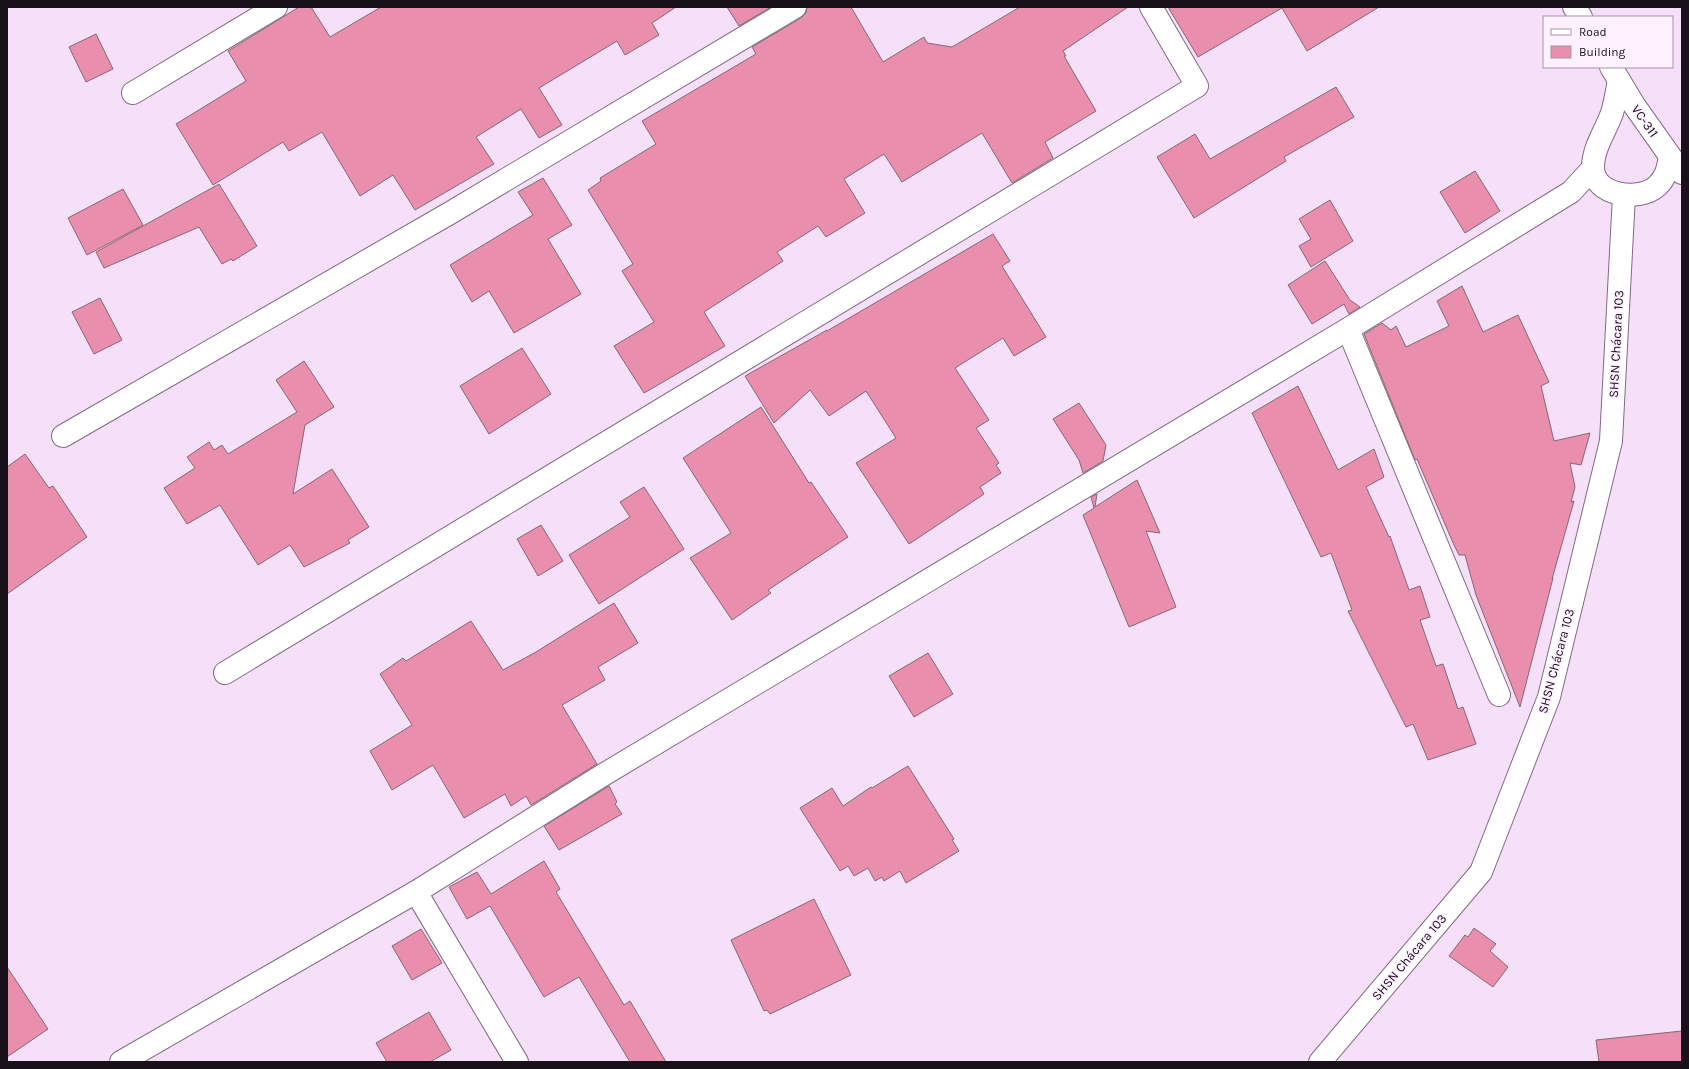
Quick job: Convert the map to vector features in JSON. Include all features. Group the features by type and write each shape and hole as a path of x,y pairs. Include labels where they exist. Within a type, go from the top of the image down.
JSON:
{"street":[{"path":"133,93 276,7"},
{"path":"63,436 450,213 795,7"},
{"path":"226,673 1197,86 1151,7"},
{"path":"1574,7 1579,16"},
{"path":"121,1062 416,892 603,775 1348,329 1571,192 1593,168 1599,143 1612,112 1615,74"},
{"name":"VC-311","path":"1615,74 1676,165"},
{"path":"1593,168 1599,183 1610,192 1624,195 1640,193 1656,187 1668,172 1676,165"},
{"name":"SHSN Chácara 103","path":"1320,1062 1481,872 1550,697 1611,441 1624,195"},
{"path":"1348,329 1499,695"},
{"path":"416,892 517,1062"}],"building":[{"path":"299,7 311,7 330,37 381,7 676,7 652,23 659,35 625,55 617,41 539,88 562,125 539,138 521,109 476,137 494,164 415,210 393,175 360,196 322,132 289,151 283,142 213,185 176,124 246,81 228,51"},
{"path":"727,7 771,7 739,26"},
{"path":"807,7 851,7 883,62 924,37 927,43 952,47 1020,7 1128,7 1063,51 1066,56 1064,56 1096,111 1045,142 1053,158 1012,183 982,133 902,182 884,154 844,179 865,213 826,237 818,226 777,252 783,261 704,312 725,346 644,393 614,346 654,322 622,271 633,264 588,190 601,181 600,178 656,144 642,121 756,54 752,47 801,18 806,13"},
{"path":"1168,7 1379,7 1307,51 1282,8 1198,57"},
{"path":"96,34 113,69 86,82 69,47"},
{"path":"1336,87 1354,117 1284,157 1286,161 1194,218 1157,157 1195,134 1210,159"},
{"path":"1475,171 1500,211 1465,233 1440,192"},
{"path":"543,178 572,225 548,239 581,294 514,333 489,291 472,302 450,265 533,215 518,192"},
{"path":"219,184 257,246 233,261 231,259 222,264 199,227 104,268 96,252"},
{"path":"123,189 143,225 87,255 68,218"},
{"path":"1330,200 1353,241 1311,267 1299,246 1311,239 1299,219"},
{"path":"993,234 1010,261 1002,266 1046,337 1014,356 1003,338 955,368 989,420 976,428 999,463 996,465 1001,473 980,487 984,494 909,544 856,463 896,438 866,391 829,416 810,390 774,423 745,376 827,331"},
{"path":"1325,261 1350,300 1360,307 1349,314 1344,304 1312,324 1288,285"},
{"path":"1462,286 1483,332 1518,315 1549,382 1541,386 1554,441 1590,433 1581,465 1570,463 1575,487 1571,502 1574,501 1552,579 1553,578 1520,707 1476,595 1465,555 1459,555 1417,459 1415,460 1364,334 1382,323 1391,330 1396,326 1406,347 1449,326 1437,301"},
{"path":"100,298 122,340 94,354 72,312"},
{"path":"522,348 551,394 489,434 460,386"},
{"path":"304,361 334,407 305,425 293,494 332,469 369,527 348,540 350,543 304,567 290,545 258,565 220,505 187,524 164,488 195,468 187,457 209,442 214,450 222,445 228,454 297,412 276,380"},
{"path":"1298,386 1338,470 1374,449 1384,477 1366,487 1389,537 1390,536 1409,590 1420,586 1430,617 1420,620 1436,666 1443,664 1458,709 1463,707 1476,744 1428,760 1413,724 1406,727 1348,611 1352,610 1331,553 1321,557 1252,413"},
{"path":"1079,403 1106,445 1103,461 1083,473 1079,460 1053,419"},
{"path":"761,407 809,483 811,482 848,537 768,590 771,593 732,620 690,558 731,533 683,458"},
{"path":"25,454 49,488 53,486 87,537 7,594 7,467"},
{"path":"1137,480 1160,533 1146,531 1176,607 1129,627 1083,515 1094,508 1091,497 1097,494 1095,507"},
{"path":"644,487 684,549 599,604 569,555 630,517 620,502"},
{"path":"541,525 563,561 538,576 517,539"},
{"path":"614,603 638,643 598,667 605,680 562,705 597,764 531,805 526,796 511,806 505,794 464,818 433,765 392,790 370,751 412,725 380,674 403,658 406,661 471,621 503,670 536,652"},
{"path":"928,653 953,694 914,717 889,676"},
{"path":"908,766 954,839 952,840 959,851 906,883 900,871 884,881 882,877 875,881 868,868 854,876 848,866 840,871 800,808 832,788 843,806 871,787 872,788"},
{"path":"609,786 617,802 615,804 622,814 559,850 544,826"},
{"path":"544,861 560,889 556,892 624,1005 630,1001 666,1062 630,1062 579,977 544,997 490,906 467,919 449,887 477,872 491,894"},
{"path":"814,899 851,975 770,1014 767,1010 764,1011 731,940"},
{"path":"1474,928 1496,944 1490,951 1508,967 1493,987 1449,956 1465,935 1468,937"},
{"path":"421,929 442,963 412,980 392,946"},
{"path":"7,967 48,1029 7,1057"},
{"path":"429,1012 451,1050 430,1062 387,1062 376,1043"},
{"path":"1682,1031 1682,1062 1599,1062 1596,1040"}]}
